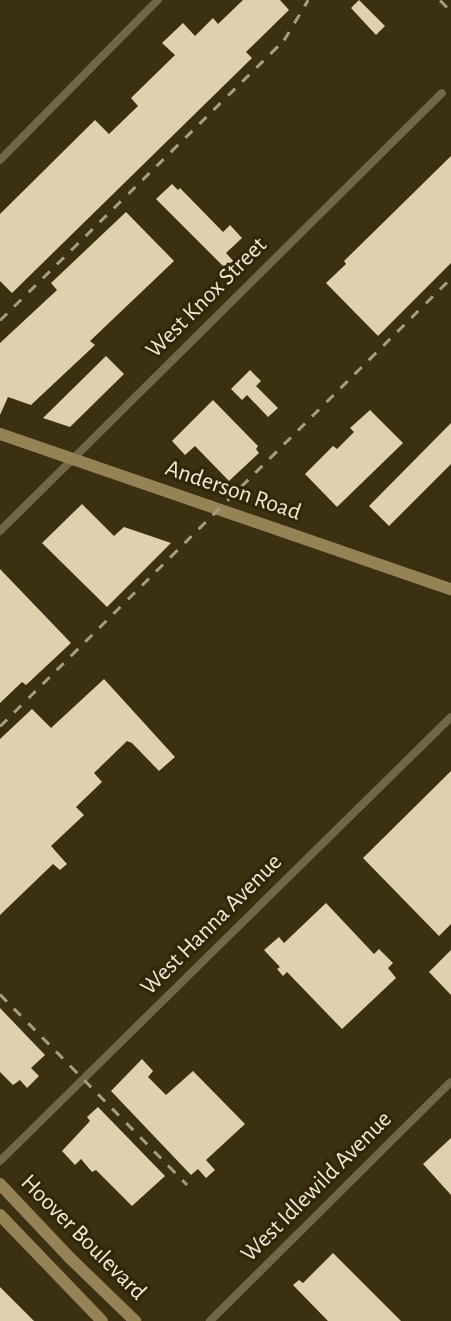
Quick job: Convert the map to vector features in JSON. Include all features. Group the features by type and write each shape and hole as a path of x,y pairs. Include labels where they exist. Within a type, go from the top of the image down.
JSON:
{"street":[{"path":"0,160 158,0"},
{"name":"West Knox Street","path":"0,531 442,93"},
{"name":"Anderson Road","path":"0,434 451,589"},
{"name":"West Hanna Avenue","path":"0,1161 451,717"},
{"name":"West Idlewild Avenue","path":"210,1321 451,1082"},
{"name":"Hoover Boulevard","path":"0,1184 70,1258 135,1321"},
{"name":"Hoover Boulevard","path":"0,1215 102,1321"}],"building":[{"path":"243,0 280,0 289,10 246,52 252,58 12,293 0,281 0,214 95,120 109,134 138,106 131,98 175,55 162,43 183,23 195,36 213,18 218,24"},
{"path":"359,0 385,26 376,35 351,8"},
{"path":"451,156 451,263 378,336 326,283 346,264 344,261"},
{"path":"172,184 178,190 180,188 223,232 230,225 242,238 226,253 236,264 228,271 156,199"},
{"path":"126,212 174,261 90,341 95,345 31,405 8,397 0,415 0,343 57,290 51,283"},
{"path":"106,356 124,374 70,427 43,418"},
{"path":"250,370 261,381 256,386 278,408 268,417 247,395 242,400 231,389"},
{"path":"213,400 258,446 256,449 259,453 229,481 195,446 185,455 172,441"},
{"path":"370,410 403,443 337,507 305,474 333,446 337,449 354,432 350,428"},
{"path":"451,423 451,464 389,526 369,506"},
{"path":"82,504 114,536 124,527 171,543 107,607 42,543"},
{"path":"0,569 71,643 26,685 22,682 0,703"},
{"path":"104,679 175,757 159,771 132,743 127,741 94,773 102,782 76,807 84,815 51,846 67,864 60,870 53,864 0,915 0,739 32,709 51,728"},
{"path":"451,771 451,924 439,936 363,858"},
{"path":"326,903 374,954 379,949 393,963 388,968 396,978 342,1029 287,972 283,976 277,969 280,967 264,950 279,937 284,943"},
{"path":"451,950 451,995 429,972"},
{"path":"0,1008 45,1055 31,1068 39,1076 27,1088 20,1080 13,1085 0,1072"},
{"path":"142,1059 153,1071 148,1077 166,1095 193,1071 245,1124 206,1160 215,1170 206,1178 198,1169 191,1175 111,1091"},
{"path":"98,1107 165,1176 132,1206 96,1170 92,1172 81,1159 75,1165 62,1151 90,1121 87,1117"},
{"path":"451,1138 451,1195 423,1164"},
{"path":"333,1253 401,1321 328,1321 293,1285 299,1280 303,1283"},
{"path":"0,1287 34,1321 0,1321"}],"railway":[{"path":"0,320 284,40 308,0"},
{"path":"440,0 451,11"},
{"path":"0,726 451,278"},
{"path":"0,994 187,1184"}]}
